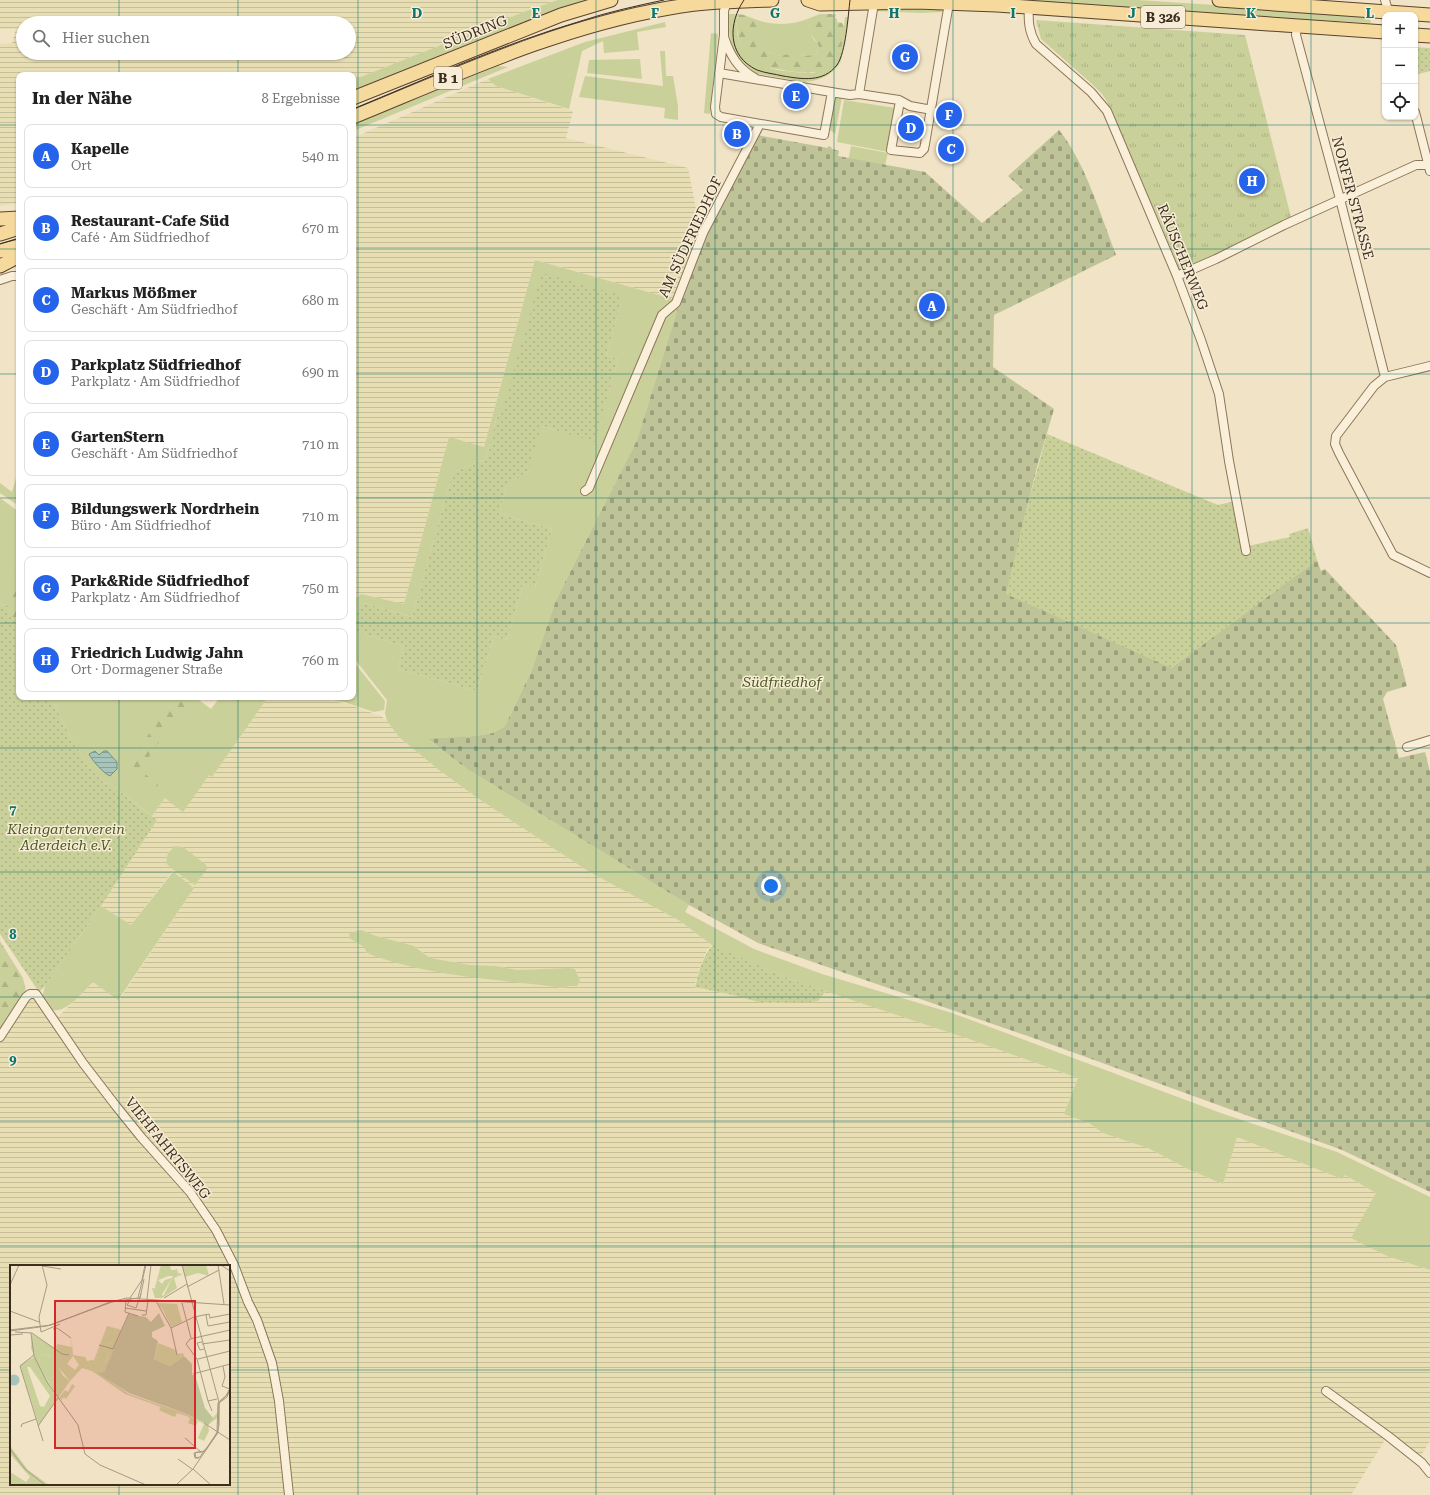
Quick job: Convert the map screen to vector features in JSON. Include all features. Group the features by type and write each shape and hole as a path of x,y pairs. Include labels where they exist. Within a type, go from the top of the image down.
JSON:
{"main road":[{"name":"SÜDRING","path":"356,97 561,15 611,0"},
{"name":"B 1","path":"356,116 504,54 623,18 685,6 727,1 770,0"},
{"name":"B 326","path":"808,0 820,4 874,1 919,1 1028,7 1382,32"},
{"name":"B 326","path":"1220,0 1382,13"},
{"name":"B 326","path":"1418,15 1430,16"},
{"name":"B 326","path":"1418,20 1424,21 1430,16"},
{"name":"B 326","path":"1354,30 1363,25 1379,25 1382,20"},
{"path":"1418,35 1430,36"},
{"path":"0,219 16,218"},
{"path":"0,234 16,229"},
{"path":"0,251 16,247"},
{"path":"0,266 16,258"}],"street":[{"path":"727,1 724,12 724,35 714,107 716,114 721,117 824,135 832,92"},
{"path":"860,94 874,1"},
{"path":"900,101 892,150 920,153 925,144 932,110 949,3"},
{"name":"RÄUSCHERWEG","path":"1028,7 1029,25 1036,44 1091,92 1107,111 1177,276 1220,394 1229,462 1246,551"},
{"name":"NORFER STRASSE","path":"1297,26 1296,36 1340,199 1385,377"},
{"path":"724,35 731,56 758,80"},
{"path":"719,73 850,95 860,94 900,101 907,105 932,110"},
{"path":"1177,276 1416,165 1429,167 1417,120"},
{"name":"AM SÜDFRIEDHOF","path":"585,490 591,483 662,315 676,303 703,233 760,124"},
{"path":"0,280 16,276"},
{"path":"1430,366 1385,377 1374,386 1336,436 1335,444 1393,554 1430,573"},
{"path":"1407,747 1430,740"},
{"name":"VIEHFAHRTSWEG","path":"0,1036 26,997 30,994 35,994 40,999 83,1063 140,1136 190,1192 216,1230 234,1265 248,1302 257,1320 272,1363 279,1401 289,1495"},
{"path":"1326,1391 1422,1462 1430,1473"}],"shaded area":[{"path":"0,0 558,0 526,11 356,79 356,72 16,72 16,203 0,206 0,44 12,43 16,29 0,29"},
{"path":"488,79 496,86 573,111 566,138 688,168 698,219 710,226 680,301 535,260 484,447 449,438 404,604 361,594 356,599 356,137"},
{"path":"266,700 327,700 344,703 381,716 387,721 399,737 439,770 476,797 588,871 680,921 712,945 707,950 703,959 694,987 762,1003 818,1001 826,991 972,1040 1078,1078 1064,1114 1089,1123 1103,1133 1148,1148 1190,1170 1223,1184 1237,1137 1342,1179 1345,1175 1376,1193 1366,1245 1387,1256 1430,1270 1430,1441 1419,1459 1388,1435 1351,1495 291,1495 282,1401 259,1320 194,1193 81,1059 55,1020 93,982 119,1000 194,888 172,872 131,925 101,906 157,820 152,816 191,762 212,777","holes":["361,930 376,936 418,948 430,958 470,965 496,966 517,970 575,969 580,981 577,986 568,986 564,988 441,972 367,953 364,947 349,938"]},
{"path":"30,998 38,999 135,1136 189,1198 210,1229 229,1262 269,1370 275,1404 286,1495 0,1495 0,1040"}],"green space":[{"path":"558,0 595,0 356,93 356,79 526,11"},
{"path":"991,0 1138,0 1368,15 1371,23 1318,20 1294,21"},
{"path":"899,8 940,10 943,12 921,13 876,11 878,9"},
{"path":"729,14 738,14 737,35 739,40 745,51 761,65 776,70 809,73 814,73 844,27 845,17 849,17 841,61 830,74 821,79 810,81 804,82 758,75 743,63 734,49 729,34"},
{"path":"738,14 757,20 762,45 769,52 784,55 808,56 816,54 818,51 818,43 810,34 810,18 820,14 834,14 836,15 835,18 837,19 837,22 842,23 844,28 838,59 830,67 824,70 812,72 788,71 764,67 756,64 745,53 741,46 737,30"},
{"path":"1033,15 1284,31 1290,33"},
{"path":"810,18 811,35 819,47 816,54 810,56 782,55 768,52 763,48 758,34 757,20 784,24"},
{"path":"1036,20 1245,35 1292,221 1184,272 1180,270 1111,109 1103,95 1041,39"},
{"path":"665,22 666,27 637,32 639,50 604,53 603,41 582,51 569,109 496,86 488,79 585,42"},
{"path":"711,33 718,34 710,114 704,113"},
{"path":"1418,47 1430,48 1430,71 1418,74"},
{"path":"660,51 665,51 666,76 673,76 678,106 678,120 664,118 665,108 579,97 585,76 663,86"},
{"path":"640,59 642,79 587,73 589,60"},
{"path":"498,66 508,67 356,130 356,123"},
{"path":"836,97 842,97 835,134 829,129 834,99"},
{"path":"844,100 895,108 888,152 837,142"},
{"name":"Südfriedhof","path":"1059,130 1085,173 1116,255 994,315 993,367 1054,409 1037,467 1020,536 1171,668 1317,560 1321,571 1325,569 1396,645 1407,686 1387,692 1383,699 1399,758 1425,752 1430,772 1430,1192 1342,1150 1039,1040 758,943 689,905 467,769 428,739 475,736 493,733 505,726 531,672 556,600 637,440 689,272 704,237 757,135 828,148 828,146 839,151 838,156 925,172 982,223 1023,190 1008,176"},
{"path":"851,146 888,153 884,169 848,161"},
{"path":"535,260 680,301 637,440 556,600 531,672 505,726 493,733 429,740 467,769 689,905 685,912 754,949 822,974 952,1013 1218,1112 1337,1152 1430,1197 1430,1270 1387,1256 1351,1238 1376,1193 1345,1175 1342,1179 1237,1137 1223,1184 1190,1170 1148,1148 1103,1133 1089,1123 1064,1114 1078,1078 972,1040 789,979 712,945 680,921 588,871 476,797 439,770 399,737 387,721 385,713 387,700 356,661 356,632 404,646 398,669 477,691 494,636 507,640 523,584 535,587 552,529 499,514 506,487 528,471 541,426 595,441 618,359 606,355 623,296 501,415 497,416 486,459 453,472 412,617 360,602 356,616 356,599 361,594 404,604 449,437 484,447"},
{"path":"542,273 623,296 606,355 618,359 595,442 542,426 528,471 506,487 499,514 552,529 535,587 523,584 507,640 494,636 477,691 398,669 404,646 356,632 356,616 360,602 412,617 453,472 486,459 497,416 501,415"},
{"path":"1047,434 1218,505 1235,501 1248,546 1290,537 1289,534 1308,528 1317,560 1171,668 1006,594 1025,514"},
{"path":"16,478 16,504 0,493 0,483 12,492"},
{"path":"0,498 16,510 16,624 7,607 0,603"},
{"path":"16,576 16,624 7,607"},
{"name":"Kleingartenverein Aderdeich e.V.","path":"0,603 7,607 16,624 16,700 52,700 71,739 89,766 105,784 107,782 157,820 101,906 45,986 39,992 0,934"},
{"path":"356,665 385,701 384,710 374,712 344,702 333,700 356,700"},
{"path":"52,700 199,700 211,709 218,700 266,700 212,777 209,775 183,812 165,798 152,816 107,782 105,784 89,766 71,739"},
{"path":"171,700 194,700 192,707 172,723 140,770 158,784 157,787 125,767"},
{"path":"175,846 183,847 206,865 207,869 195,885 166,863 168,853"},
{"path":"173,872 194,888 118,1000 93,982 68,1005 61,1009 54,1010 48,1008 41,1001 45,986 101,906 131,925"},
{"path":"361,930 376,936 414,946 430,958 470,965 496,966 517,970 569,968 575,969 580,981 577,986 568,986 564,988 464,976 414,967 367,953 364,947 349,938 350,933"},
{"path":"0,941 23,978 26,992 0,1032"},
{"path":"713,945 789,979 826,991 818,1001 762,1003 695,987 706,954"}],"water":[{"path":"95,751 99,755 104,751 107,751 117,762 117,769 110,776 90,757 89,754"}],"tram line":[{"path":"356,108 523,40 601,15 664,0"},
{"path":"744,0 735,19 733,29 735,48 740,56 747,64 757,70 805,79 825,75 837,65 845,43 850,0"},
{"path":"0,244 16,239"}],"place":[{"name":"Park&Ride Südfriedhof","path":"905,57"},
{"name":"GartenStern","path":"796,96"},
{"name":"Bildungswerk Nordrhein","path":"949,115"},
{"name":"Parkplatz Südfriedhof","path":"911,128"},
{"name":"Restaurant-Cafe Süd","path":"737,134"},
{"name":"Markus Mößmer","path":"951,149"},
{"name":"Friedrich Ludwig Jahn","path":"1252,181"},
{"name":"Kapelle","path":"932,306"}]}
